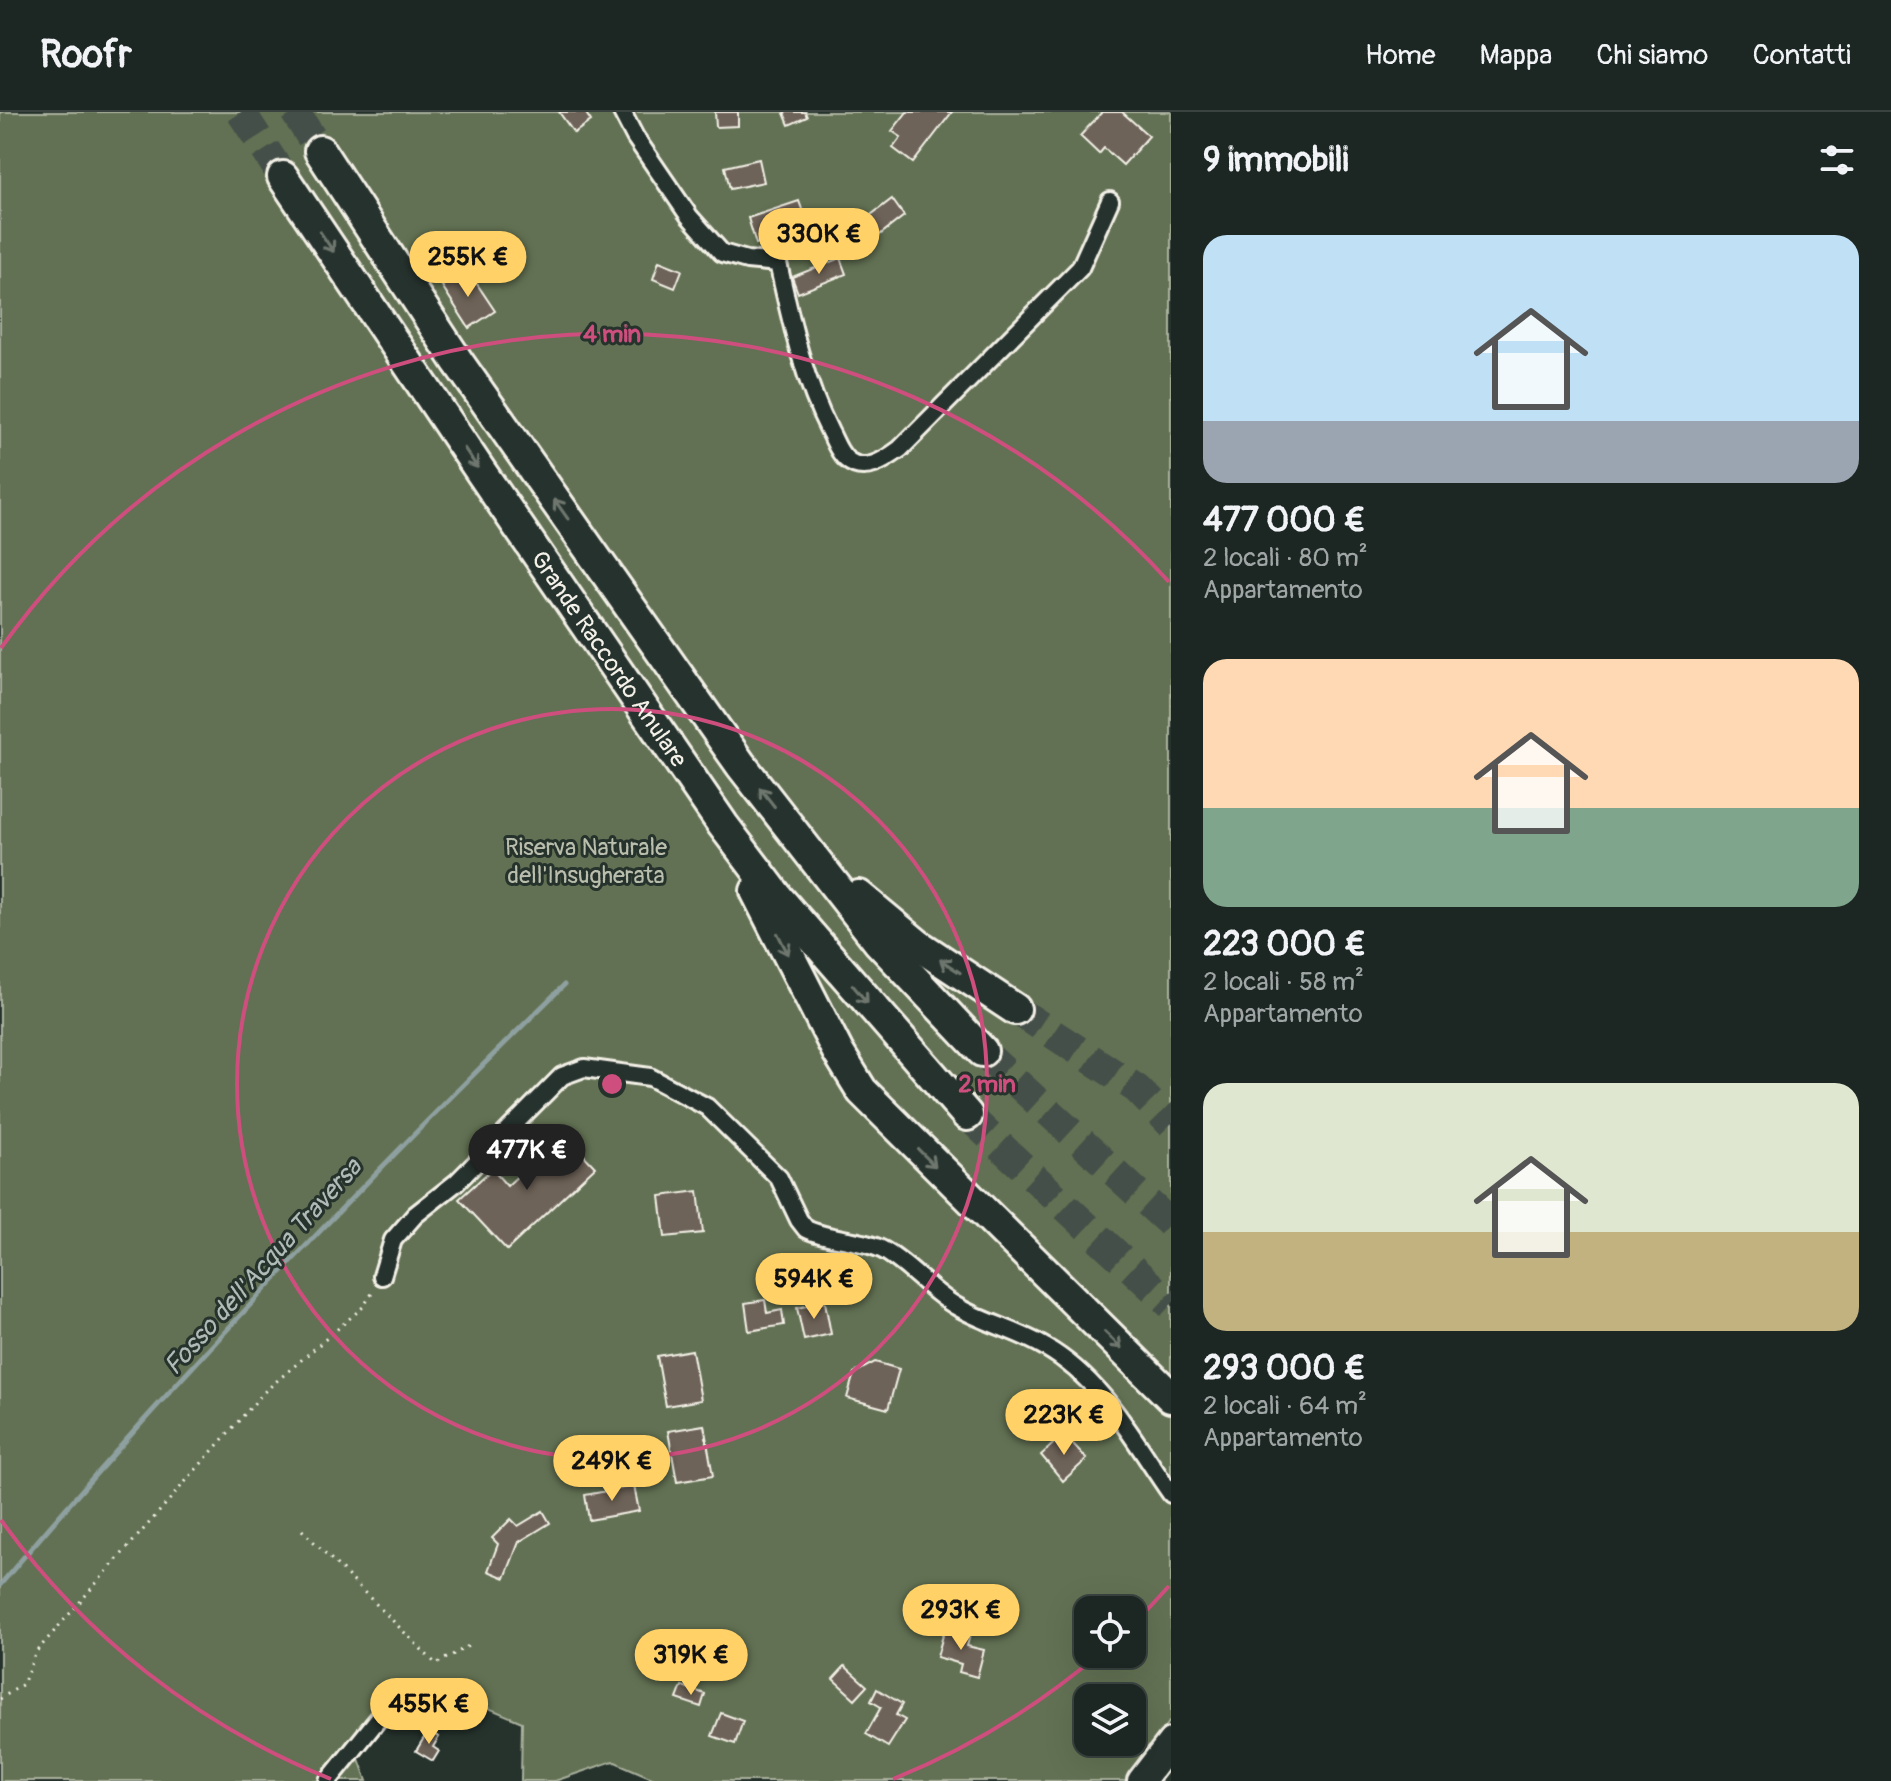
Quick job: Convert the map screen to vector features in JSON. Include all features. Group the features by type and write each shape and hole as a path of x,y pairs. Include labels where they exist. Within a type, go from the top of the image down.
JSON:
{"highway":[{"name":"Grande Raccordo Anulare","path":"320,151 458,362 741,765 879,942 982,1051"},
{"name":"Grande Raccordo Anulare","path":"283,177 570,604 723,825 779,899 967,1115"},
{"path":"723,825 838,1052 862,1091 1171,1397"},
{"path":"815,859 918,945 1015,1009"}],"main road":[{"path":"1141,1781 1171,1742"}],"street":[{"path":"622,112 635,137 689,216 722,253 747,260 778,263 798,351 821,414 847,460 860,466 885,461 900,449 1080,268 1110,201"},
{"path":"382,1276 393,1240 415,1215 457,1182 562,1076 584,1068 650,1077 707,1107 766,1163 783,1182 806,1229 882,1250 953,1305 1037,1342 1067,1361 1112,1404 1171,1494"},
{"path":"328,1781 383,1713"}],"path":[{"path":"0,1699 23,1684 36,1652 264,1392 363,1307 382,1276"},
{"path":"302,1530 436,1664 472,1644"}],"green space":[{"name":"Riserva Naturale dell'Insugherata","path":"0,112 1171,112 1171,1719 1131,1781 659,1781 613,1761 555,1781 521,1781 522,1722 446,1690 383,1727 358,1756 367,1781 0,1781"}],"building":[{"path":"559,112 585,112 591,121 574,133"},
{"path":"715,112 738,112 738,126 716,127"},
{"path":"805,112 807,117 789,125 784,113"},
{"path":"907,112 952,112 913,163 893,148 901,137 892,131"},
{"path":"1102,112 1122,112 1149,136 1123,165 1104,148 1099,154 1080,136"},
{"path":"759,159 764,182 730,189 725,167"},
{"path":"892,199 904,216 855,254 842,237"},
{"path":"799,201 808,226 756,244 748,218"},
{"path":"840,258 846,274 798,293 792,277"},
{"path":"659,261 682,270 675,288 653,279"},
{"path":"467,269 495,311 469,328 442,286"},
{"path":"563,1133 595,1167 507,1250 459,1199 492,1169 507,1186"},
{"path":"698,1191 703,1233 665,1237 660,1196"},
{"path":"765,1300 767,1313 782,1310 784,1325 749,1331 745,1303"},
{"path":"825,1302 831,1334 804,1340 797,1308"},
{"path":"692,1350 701,1400 666,1406 657,1356"},
{"path":"875,1362 899,1369 888,1409 847,1398 854,1373"},
{"path":"704,1425 713,1476 677,1482 668,1431"},
{"path":"1064,1434 1087,1459 1063,1481 1041,1455"},
{"path":"634,1486 639,1511 589,1520 585,1495"},
{"path":"543,1511 550,1523 519,1542 505,1578 488,1571 498,1544 492,1538 511,1519 518,1526"},
{"path":"945,1628 970,1635 967,1646 984,1650 977,1677 959,1672 961,1664 937,1657"},
{"path":"845,1666 867,1686 855,1699 833,1679"},
{"path":"682,1686 705,1694 701,1707 677,1699"},
{"path":"877,1689 902,1704 896,1715 905,1720 888,1747 866,1734 881,1707 871,1701"},
{"path":"721,1713 743,1721 735,1744 712,1736"},
{"path":"428,1731 439,1737 433,1747 439,1751 433,1761 416,1751"}],"waterway":[{"name":"Fosso dell'Acqua Traversa","path":"0,1585 135,1430 275,1278 564,985"}],"tunnel":[{"path":"241,112 283,177"},
{"path":"295,112 320,151"},
{"path":"1015,1009 1137,1089 1171,1124"},
{"path":"982,1051 1171,1224"},
{"path":"967,1115 1171,1305"}]}
